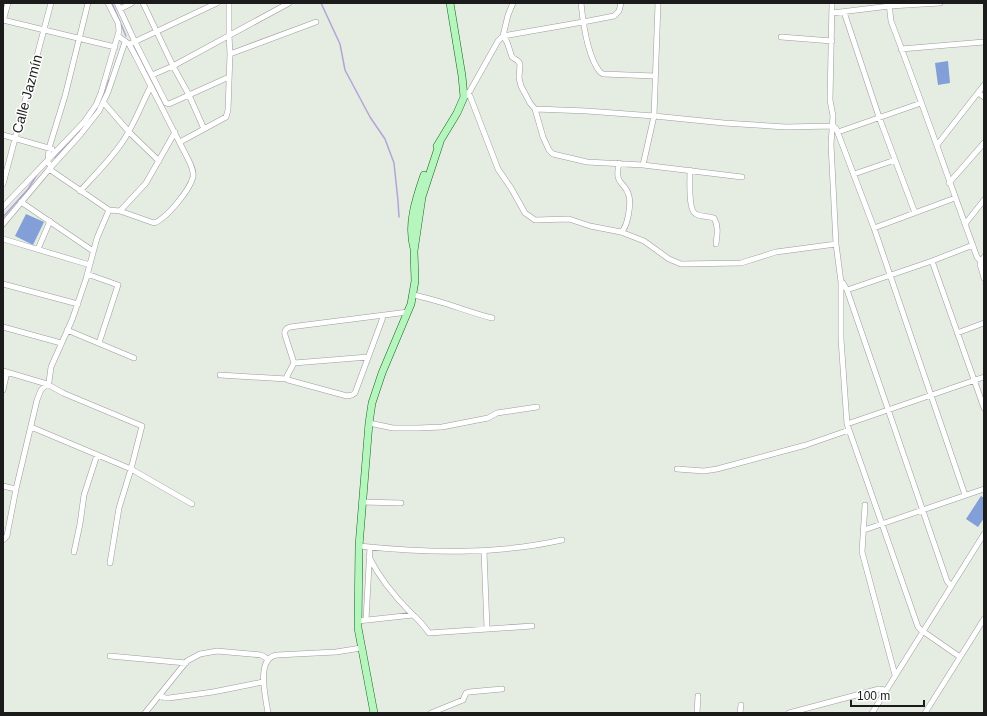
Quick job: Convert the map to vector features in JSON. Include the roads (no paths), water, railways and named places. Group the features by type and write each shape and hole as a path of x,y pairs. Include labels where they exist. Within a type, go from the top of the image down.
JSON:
{"street":[{"path":"8,3 3,20 115,47"},
{"name":"Calle Jazmín","path":"3,184 51,3"},
{"path":"88,3 65,96 49,148 48,162 50,168 80,191 109,210 120,211 154,223 161,219 181,198 193,178 193,170 175,132 127,43 118,36"},
{"path":"3,207 84,122 96,105 115,47 119,28 108,3"},
{"path":"117,3 166,103 169,104 229,77"},
{"path":"120,9 132,3"},
{"path":"143,3 173,66 189,95 204,129"},
{"path":"127,43 135,42 157,30 217,3"},
{"path":"180,142 226,117 228,110 230,54 229,3"},
{"path":"152,75 173,66 289,3"},
{"path":"450,3 466,95 470,96 498,169 528,216 535,220 569,219 590,226 621,232 644,241 670,259 681,264 741,263 776,252 836,244"},
{"path":"374,713 361,648 358,620 359,546 369,423 372,404 382,373 408,312 413,295 415,281 414,251 422,197 440,142 498,41 503,36 508,15 513,3"},
{"path":"581,3 588,47 602,74 655,76"},
{"path":"503,36 616,15 619,11 621,3"},
{"path":"643,165 654,116 658,3"},
{"path":"832,3 830,100 833,126 831,144 836,244 841,282 841,339 849,430 918,627 960,657"},
{"path":"832,13 889,4 940,3"},
{"path":"889,4 891,21 937,145 949,183 973,245 983,261 980,264 984,278"},
{"path":"844,12 915,213"},
{"path":"230,54 316,22"},
{"path":"503,36 507,42 512,57 520,64 519,78 521,86 535,110 543,137 549,150 553,154 587,162 643,165 742,177"},
{"path":"781,37 832,41"},
{"path":"902,49 984,42"},
{"path":"3,224 90,123 104,103 127,43"},
{"path":"937,145 984,85"},
{"path":"80,191 110,159 128,132 151,86"},
{"path":"978,93 984,97"},
{"path":"104,103 128,132 159,161"},
{"path":"838,132 921,103"},
{"path":"535,110 587,111 724,123 786,127 833,126 836,128 874,228 932,395 965,496"},
{"path":"120,211 146,183 175,132"},
{"path":"3,135 56,150"},
{"path":"949,183 984,144"},
{"path":"854,174 896,160"},
{"path":"620,164 617,174 619,182 629,196 627,223 621,232"},
{"path":"690,170 691,205 693,212 714,218 717,223 718,231 716,244"},
{"path":"874,228 955,198"},
{"path":"964,224 984,200"},
{"path":"21,202 93,250"},
{"path":"3,540 7,536 16,489 37,400 41,390 50,380 51,367 78,304 93,250 109,210"},
{"path":"38,250 50,221"},
{"path":"3,239 90,265"},
{"path":"847,290 932,261 973,245"},
{"path":"932,261 984,408"},
{"path":"87,274 118,285 99,343"},
{"path":"841,282 847,290 923,510 951,586"},
{"path":"3,284 78,304"},
{"path":"413,295 431,298 492,318"},
{"path":"287,379 287,376 294,363 284,333 288,328 408,312"},
{"path":"220,375 287,379 289,381 351,396 355,393 383,316"},
{"path":"957,333 984,323"},
{"path":"3,327 62,343"},
{"path":"67,330 134,358"},
{"path":"294,363 368,357"},
{"path":"3,390 5,372 47,384 63,393 142,426 119,508 110,563"},
{"path":"848,424 984,377"},
{"path":"369,423 393,428 442,427 488,418 497,413 537,406"},
{"path":"31,427 131,469 192,504"},
{"path":"676,469 704,471 717,469 806,444 849,430"},
{"path":"74,552 84,495 97,455"},
{"path":"3,486 16,489"},
{"path":"864,530 965,496 984,488"},
{"path":"362,502 401,503"},
{"path":"865,505 862,552 895,675"},
{"path":"872,713 984,534"},
{"path":"359,546 439,552 484,551 545,544 562,540"},
{"path":"366,620 370,548"},
{"path":"484,551 487,629"},
{"path":"369,557 388,588 425,626 429,633 532,626"},
{"path":"358,620 413,615"},
{"path":"925,713 984,619"},
{"path":"268,713 263,682 268,659 272,656 336,652 361,648"},
{"path":"145,713 186,663 196,656 211,651 261,655 268,659"},
{"path":"110,656 186,663"},
{"path":"160,695 165,698 169,698 213,692 263,682"},
{"path":"431,713 462,700 466,693 502,688"},
{"path":"789,713 879,689 885,690"},
{"path":"697,713 698,696"},
{"path":"740,713 741,705"}],"waterway":[{"path":"112,3 126,36"},
{"path":"321,3 340,44 345,70 370,117 385,139 394,163 399,217"},
{"path":"92,116 106,90 109,80"},
{"path":"55,158 73,139"},
{"path":"3,217 28,189 38,173"}]}
